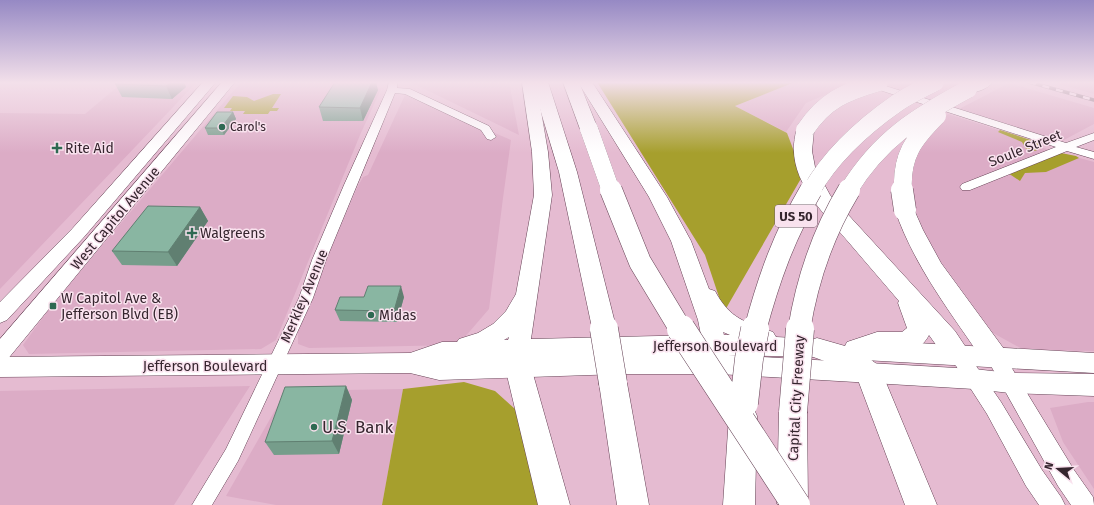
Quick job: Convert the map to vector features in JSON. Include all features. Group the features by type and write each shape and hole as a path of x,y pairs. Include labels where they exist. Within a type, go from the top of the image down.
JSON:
{"highway":[{"path":"547,106 568,172 603,323 633,505"},
{"path":"580,106 619,215 640,262 674,319 795,505"},
{"path":"824,106 813,117 805,130 802,147 803,162 809,179 823,199 946,338 958,355"},
{"name":"US 50","path":"739,505 744,403 753,335 772,270 789,229 808,193 830,163 854,136 892,106"},
{"name":"Capital City Freeway","path":"795,505 793,412 798,337 804,300 822,241 842,200 865,168 903,128 937,106"},
{"path":"953,106 923,130 908,150 901,175 901,190 905,210 918,244 929,264 995,357"},
{"path":"817,348 846,356 858,363 862,361 877,342 902,342 911,340 918,334 920,328 917,318 903,289"},
{"path":"518,358 554,505"},
{"path":"862,361 921,505"}],"main road":[{"name":"West Capitol Avenue","path":"0,354 136,192 196,106"},
{"name":"West Capitol Avenue","path":"0,315 78,233 139,164 202,106"},
{"path":"518,358 541,210 543,188 534,106"},
{"path":"600,106 661,203 681,241 691,266 717,354"},
{"path":"136,192 145,167 139,164"},
{"path":"691,266 700,276 708,300 721,318 751,335 771,339 789,346"},
{"path":"442,352 483,341 494,336 504,328 520,306 529,281"},
{"name":"Jefferson Boulevard","path":"717,354 789,346 817,348"},
{"name":"Jefferson Boulevard","path":"410,363 442,352 518,358 717,354 862,361 958,355 1094,363"},
{"name":"Jefferson Boulevard","path":"0,367 274,366 410,363 439,370 518,358"},
{"name":"Jefferson Boulevard","path":"862,361 974,379 1010,383 1094,385"}],"street":[{"name":"Merkley Avenue","path":"201,505 232,455 306,298 319,260 384,106"},
{"path":"438,106 485,128 491,137"},
{"path":"937,106 1094,156"},
{"name":"Soule Street","path":"966,187 1094,136"},
{"path":"958,355 994,408 1034,478 1053,505"},
{"path":"995,357 1066,478 1085,505"}],"shaded area":[{"path":"95,106 175,106 0,289 0,113 85,114"},
{"path":"221,106 373,106 276,340 261,349 29,354 23,345 54,302"},
{"path":"226,106 274,106 272,108 279,108 277,111 270,111 268,114 243,114 245,111 230,111 232,108 224,108"},
{"path":"400,106 430,106 511,140 489,309 458,345 309,348 298,344 298,330 335,239 357,188 363,177 368,175"},
{"path":"458,106 513,106 519,135"},
{"path":"612,106 736,106 787,133 803,175 724,312 705,255"},
{"path":"736,106 804,106 786,132"},
{"path":"966,106 1086,106 1094,108 1094,124 1062,141 959,109"},
{"path":"948,114 1027,139 1040,147 1094,162 1094,351 1024,350 993,333 931,248 911,200 911,160 923,141"},
{"path":"1000,130 1040,143 1043,147 1033,151 1028,150 1022,142 998,132"},
{"path":"1061,153 1079,158 1046,172 1025,173 1020,181 1008,173"},
{"path":"464,382 495,391 515,409 539,505 382,505 403,389"},
{"path":"250,386 174,505 0,505 0,391"},
{"path":"403,389 382,505 276,505 226,496 286,391"},
{"path":"1094,402 1094,489 1063,442 1050,408"}],"building":[{"path":"320,106 361,106 360,108 319,107"},
{"path":"217,112 233,112 221,128 205,128"},
{"path":"148,206 200,207 168,252 112,251"},
{"path":"368,286 401,286 394,311 335,310 340,297 364,297"},
{"name":"U.S. Bank","path":"346,386 332,441 265,442 285,387"}],"place":[{"name":"Carol's","path":"222,127"},
{"name":"Rite Aid","path":"57,148"},
{"name":"Walgreens","path":"192,233"},
{"name":"W Capitol Ave & Jefferson Blvd (EB)","path":"53,306"},
{"name":"Midas","path":"371,315"},
{"name":"U.S. Bank","path":"314,427"}]}
